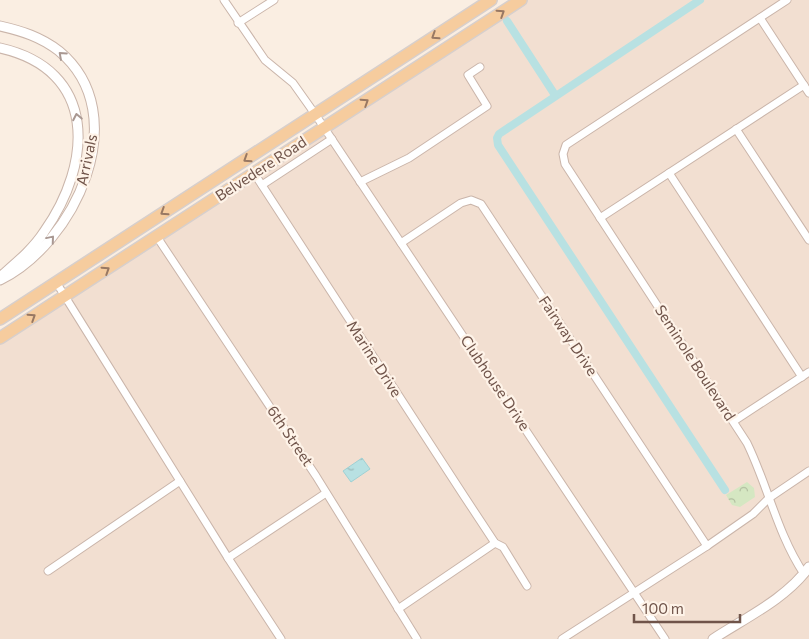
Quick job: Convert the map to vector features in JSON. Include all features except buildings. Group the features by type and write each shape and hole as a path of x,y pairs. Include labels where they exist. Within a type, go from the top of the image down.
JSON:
{"main road":[{"name":"Belvedere Road","path":"0,319 491,0"},
{"name":"Belvedere Road","path":"0,338 521,0"}],"street":[{"name":"Clubhouse Drive","path":"224,0 238,24 265,60 293,83 315,114 665,639"},
{"path":"238,24 274,0"},
{"path":"787,0 760,18 809,93"},
{"name":"Seminole Boulevard","path":"760,18 566,145 563,154 565,164 734,422 756,462 781,532 807,574"},
{"name":"Arrivals","path":"0,26 39,38 68,60 88,92 95,130 84,184 64,221 28,262 17,271 0,278"},
{"path":"0,48 34,58 62,83 74,104 79,141 67,191 50,224 26,254 0,278"},
{"path":"360,182 409,158 487,106 468,75 480,67"},
{"path":"600,218 804,85"},
{"path":"736,129 809,240"},
{"path":"262,185 332,139"},
{"name":"Marine Drive","path":"254,173 495,543 503,548 527,586"},
{"path":"669,173 802,376"},
{"name":"Fairway Drive","path":"401,243 461,203 471,200 480,204 707,546"},
{"name":"6th Street","path":"157,237 326,493 417,639"},
{"path":"56,282 228,558 281,639"},
{"path":"734,422 809,372"},
{"path":"562,639 707,546 753,514 769,498 809,472"},
{"path":"48,570 180,481"},
{"path":"228,558 326,493"},
{"path":"398,609 495,543"},
{"path":"713,639 785,592 807,574"}],"shaded area":[{"path":"521,0 809,0 809,639 0,639 0,338"}],"green space":[{"path":"747,482 754,488 755,497 740,507 732,505 726,495"}],"water":[{"path":"362,458 370,469 351,482 343,471"}],"waterway":[{"path":"700,0 499,134 497,138 498,145 725,490"},
{"path":"507,21 555,95"}]}
